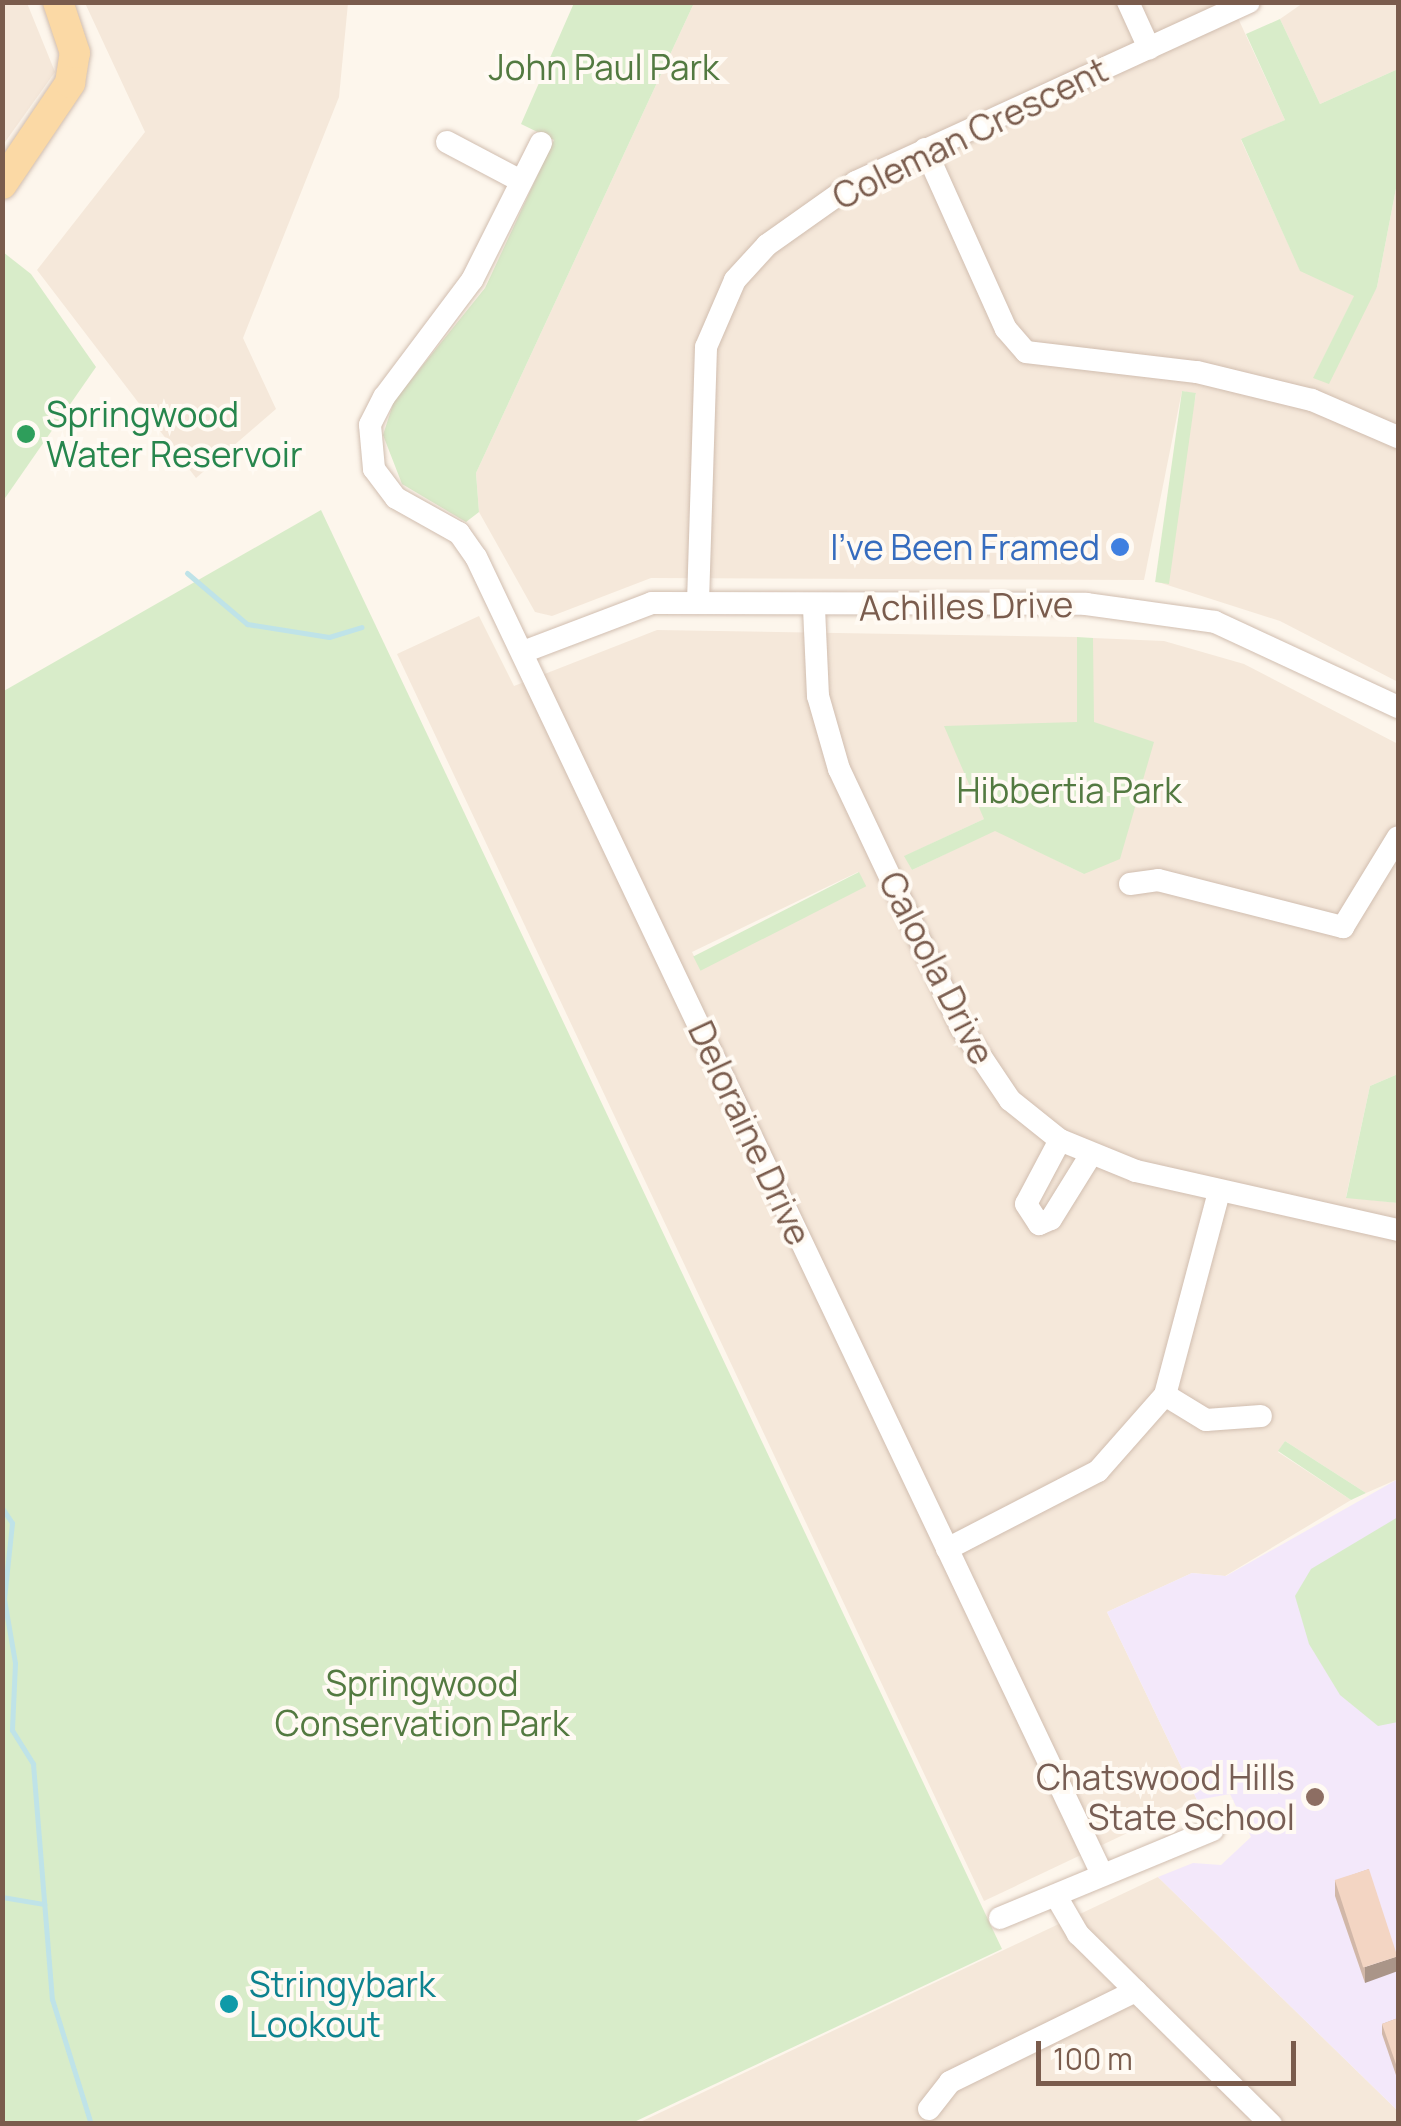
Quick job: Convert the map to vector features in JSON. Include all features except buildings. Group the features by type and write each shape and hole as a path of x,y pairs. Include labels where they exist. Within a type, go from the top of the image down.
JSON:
{"main road":[{"path":"2,184 70,83 75,53 58,2"}],"street":[{"path":"1128,2 1149,48"},
{"name":"Coleman Crescent","path":"698,602 701,390 718,313 735,280 808,212 924,150 1249,2"},
{"path":"447,142 521,181 540,143"},
{"path":"924,150 1006,329 1026,352 1197,372 1312,400 1398,437"},
{"name":"Deloraine Drive","path":"521,181 472,280 370,425 385,485 459,533 522,652 1102,1874"},
{"name":"Achilles Drive","path":"522,652 618,610 698,602 814,608 1144,608 1265,640 1398,706"},
{"name":"Caloola Drive","path":"814,608 818,696 839,769 986,1069 1060,1140 1090,1156 1219,1192 1398,1230"},
{"path":"1130,884 1158,880 1344,927 1398,837"},
{"path":"1060,1140 1026,1204 1039,1224 1051,1219 1090,1156"},
{"path":"947,1549 1098,1471 1165,1395 1219,1192"},
{"path":"1165,1395 1206,1420 1262,1416"},
{"path":"1000,1918 1212,1830"},
{"path":"1056,1896 1078,1934 1271,2124"},
{"path":"929,2109 950,2082 1136,1991"}],"shaded area":[{"path":"3,2 27,3 55,72 3,145"},
{"path":"85,3 348,3 339,97 243,338 276,409 196,478 37,270 145,132"},
{"path":"694,3 1231,3 1285,120 1241,140 1300,270 1355,295 1314,377 1377,287 1398,178 1398,682 1280,621 1158,582 1196,394 1182,391 1144,580 651,578 552,616 535,612 479,512 476,473"},
{"path":"1303,3 1398,3 1398,69 1320,104 1280,19"},
{"path":"479,616 514,686 657,630 1077,637 1078,722 984,819 905,856 912,870 995,830 1084,874 1093,638 1164,641 1244,664 1398,744 1398,1074 1370,1086 1346,1197 1398,1203 1398,1479 1366,1493 1285,1441 1278,1452 1351,1500 1225,1576 1192,1573 1107,1612 1197,1800 984,1901 397,654","holes":["858,872 865,885 698,964 692,952"]},
{"name":"Chatswood Hills State School","path":"1398,1479 1398,2111 1158,1877 1193,1863 1221,1865 1251,1837 1230,1794 1197,1800 1107,1612 1192,1573 1226,1576"},
{"path":"1158,1877 1398,2111 1398,2124 636,2124"}],"green space":[{"name":"John Paul Park","path":"574,3 694,3 476,473 479,512 466,522 402,484 383,435 394,401 485,288 554,140 521,124"},
{"path":"1280,19 1320,104 1398,69 1398,178 1377,287 1329,384 1313,378 1354,296 1300,271 1241,139 1285,120 1246,34"},
{"name":"Springwood Water Reservoir","path":"3,252 31,274 96,367 3,501"},
{"path":"1182,391 1196,393 1169,584 1155,582"},
{"name":"Springwood Conservation Park","path":"321,510 1002,1949 632,2123 3,2123 2,692"},
{"name":"Hibbertia Park","path":"1077,637 1093,638 1094,722 1154,742 1120,859 1084,874 995,831 912,870 904,856 984,819 944,726 1077,722"},
{"path":"859,872 866,886 701,971 693,956"},
{"path":"1398,1074 1398,1203 1346,1198 1370,1086"},
{"path":"1285,1441 1366,1493 1351,1500 1278,1451"},
{"path":"1398,1517 1398,1722 1378,1726 1340,1695 1309,1644 1295,1596 1311,1569"}],"waterway":[{"path":"187,573 247,624 329,637 361,627"},
{"path":"2,1508 12,1523 4,1599 15,1663 12,1730 33,1764 52,1999 91,2124"},
{"path":"2,1897 44,1904"}],"place":[{"name":"Springwood Water Reservoir","path":"26,434"},
{"name":"I've Been Framed","path":"1120,547"},
{"name":"Chatswood Hills State School","path":"1315,1797"},
{"name":"Stringybark Lookout","path":"229,2004"}]}
